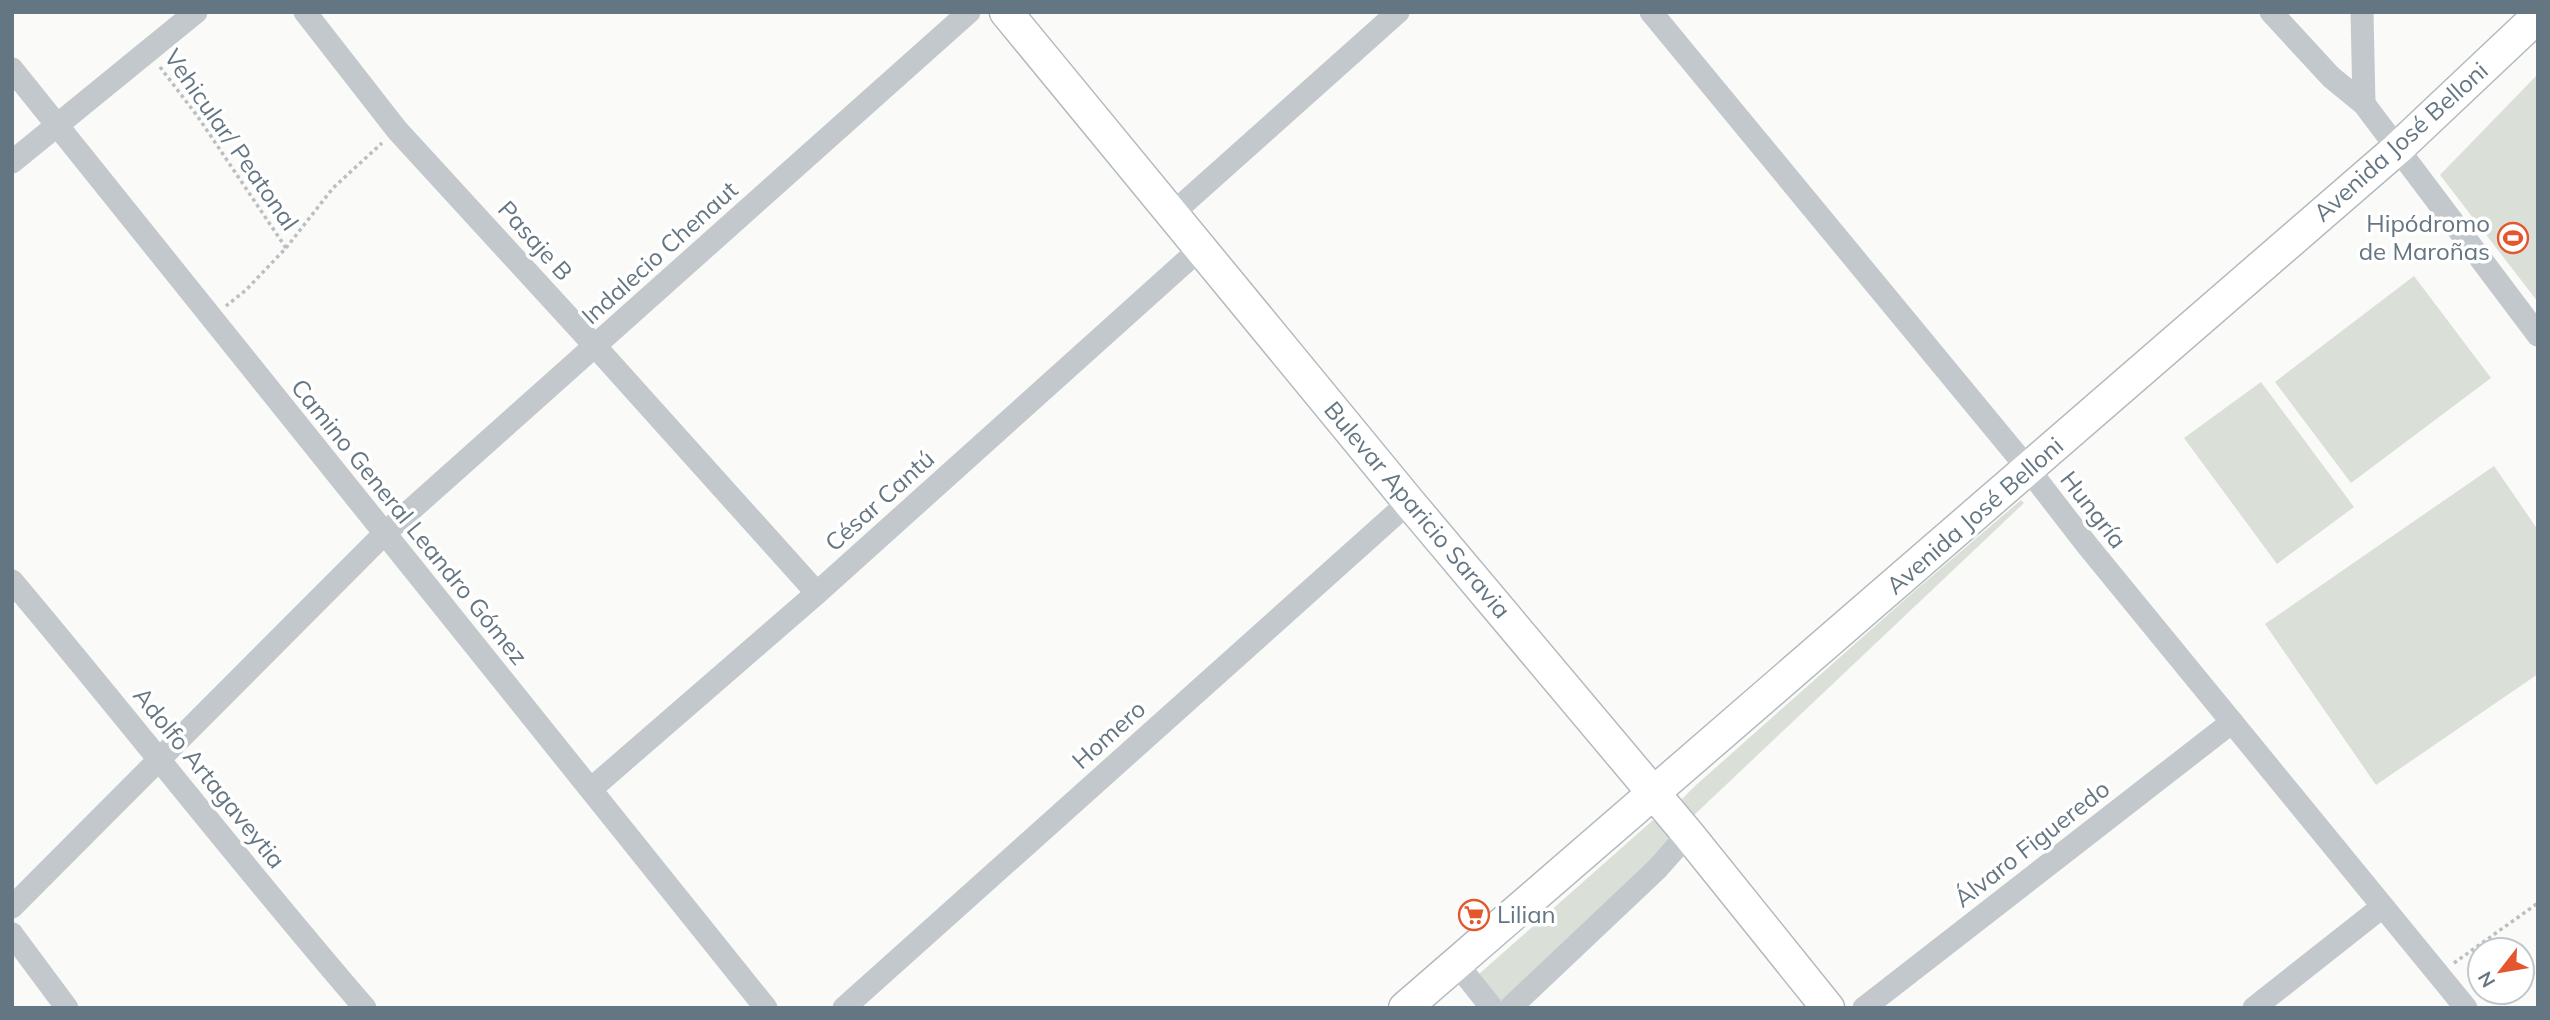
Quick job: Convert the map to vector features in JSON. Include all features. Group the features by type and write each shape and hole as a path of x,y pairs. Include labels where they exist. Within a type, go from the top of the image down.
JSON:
{"main road":[{"name":"Bulevar Aparicio Saravia","path":"1006,12 1202,247 1409,502 1688,834 1828,1008"},
{"name":"Avenida José Belloni","path":"1405,1008 2397,149 2538,16"}],"street":[{"path":"12,162 196,12"},
{"name":"Pasaje B","path":"305,12 397,130 817,593"},
{"name":"Indalecio Chenaut","path":"12,907 385,533 970,12"},
{"path":"1173,213 1398,12"},
{"name":"Hungría","path":"1651,12 2029,470 2087,545 2466,1008"},
{"path":"2271,12 2331,77 2364,104 2538,335"},
{"path":"2362,12 2364,104"},
{"name":"Camino General Leandro Gómez","path":"12,69 766,1008"},
{"name":"César Cantú","path":"591,789 817,593 1202,247"},
{"name":"Homero","path":"844,1008 1409,502"},
{"name":"Adolfo Artagaveytia","path":"12,581 365,1008"},
{"name":"Álvaro Figueredo","path":"1864,1008 2232,722"},
{"path":"1510,1008 1663,863 1688,834"},
{"path":"2255,1008 2382,907"},
{"path":"12,934 67,1008"},
{"path":"1457,964 1492,1008"}],"path":[{"name":"Vehicular/ Peatonal","path":"148,52 198,117 286,248"},
{"name":"Vehicular/ Peatonal","path":"211,319 246,290 286,248 333,188 397,130"},
{"path":"2438,974 2538,903"}],"shaded area":[{"name":"Hipódromo de Maroñas","path":"2538,74 2538,302 2440,175"},
{"path":"2414,276 2491,378 2351,483 2275,382"},
{"path":"2261,382 2354,507 2277,564 2184,438"},
{"path":"2494,466 2538,530 2538,674 2376,785 2265,624"},
{"path":"2021,500 2024,503 1691,818 1679,806 1695,786"},
{"path":"1658,819 1672,839 1665,849 1503,1000 1498,1000 1478,978 1479,974 1652,821"}],"place":[{"name":"Hipódromo de Maroñas","path":"2513,238"},
{"name":"Lilian","path":"1474,915"}]}
